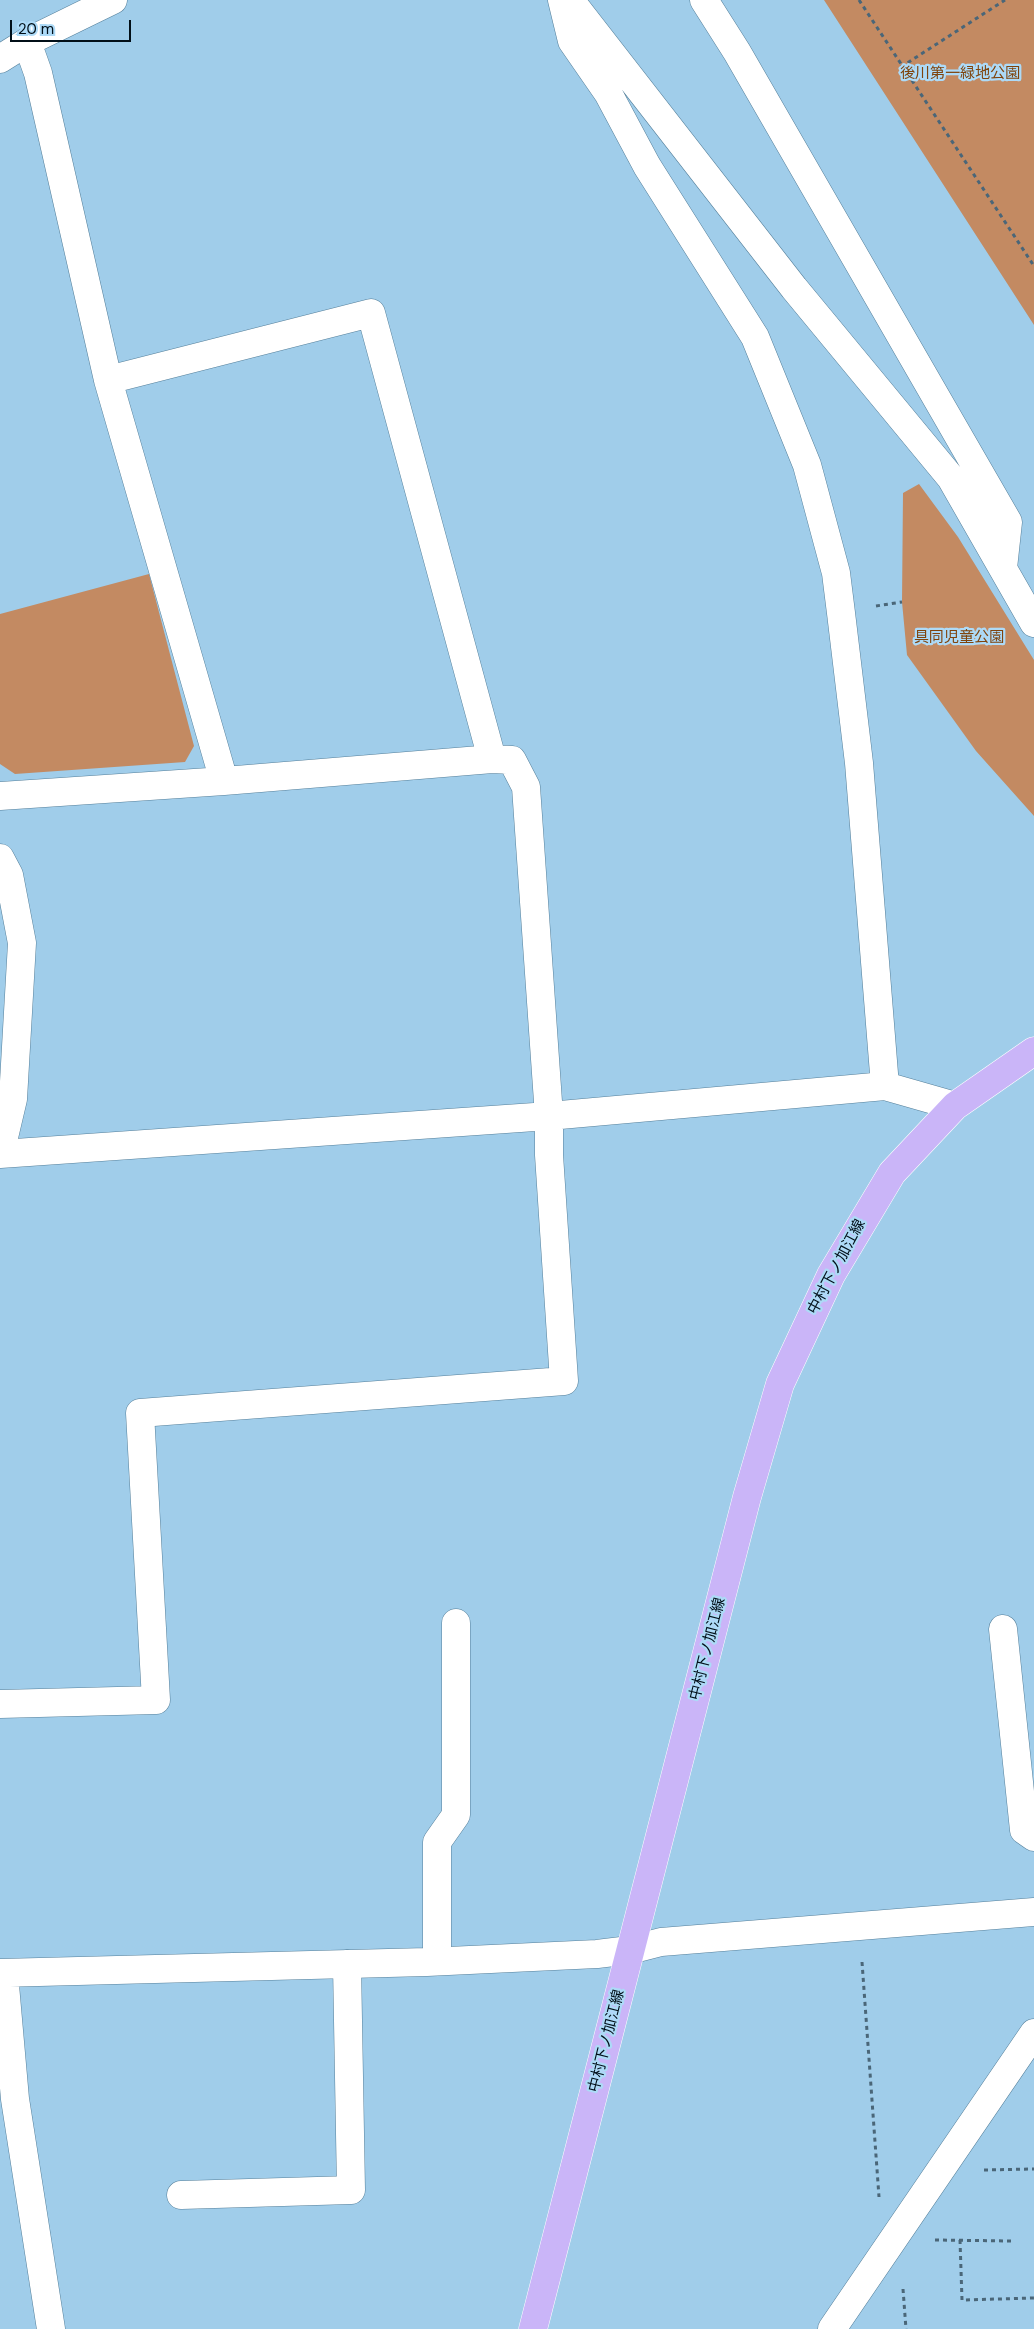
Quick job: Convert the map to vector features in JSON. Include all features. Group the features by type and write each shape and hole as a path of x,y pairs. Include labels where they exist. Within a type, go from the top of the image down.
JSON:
{"main road":[{"name":"中村下ノ加江線","path":"533,2329 747,1496 780,1384 830,1275 892,1173 955,1106 1034,1051"}],"street":[{"path":"0,59 27,42 113,0"},
{"path":"562,0 572,41 608,93 647,166 755,338 807,465 836,573 859,763 885,1086"},
{"path":"570,0 794,288 951,478 1034,623"},
{"path":"704,0 742,60 1008,522 1003,568"},
{"path":"27,42 38,73 108,380 224,781"},
{"path":"108,380 371,313 492,759"},
{"path":"0,796 224,781 492,759 512,760 526,787 549,1116 549,1155 564,1381 140,1413 156,1700 0,1704"},
{"path":"0,858 9,875 22,944 13,1099 0,1154 549,1116 885,1086 955,1106"},
{"path":"437,1961 437,1842 456,1815 456,1623"},
{"path":"1003,1629 1024,1830 1034,1837"},
{"path":"51,2329 15,2099 2,1974 45,1970 347,1964 597,1954 630,1950 661,1942 1034,1912"},
{"path":"181,2195 351,2190 347,1964"},
{"path":"832,2329 1034,2032"}],"path":[{"path":"859,0 901,67 1034,266"},
{"path":"901,67 1005,0"},
{"path":"860,1926 873,2135 881,2216 894,2239 1012,2241"},
{"path":"941,2170 1034,2169"},
{"path":"960,2240 962,2300 1034,2298"}],"green space":[{"name":"後川第一緑地公園","path":"824,0 1034,0 1034,325"},
{"name":"具同児童公園","path":"919,484 958,537 1034,660 1034,816 976,751 907,655 902,602 903,493"},
{"path":"149,574 194,746 185,762 15,774 0,764 0,614"}]}
